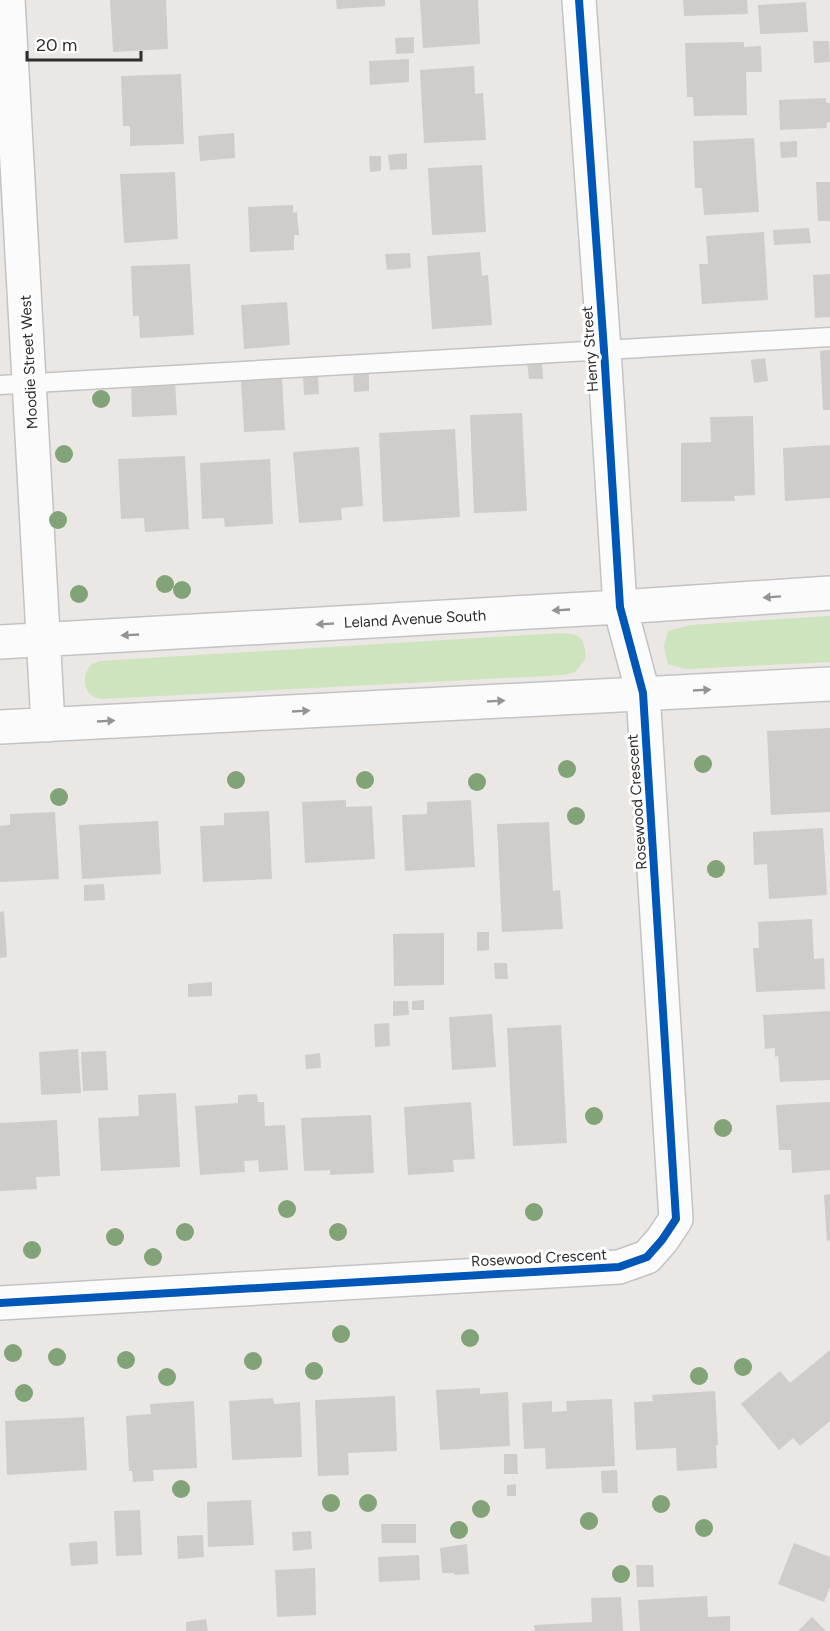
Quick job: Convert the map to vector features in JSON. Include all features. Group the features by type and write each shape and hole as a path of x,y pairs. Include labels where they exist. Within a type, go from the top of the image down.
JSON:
{"street":[{"name":"Moodie Street West","path":"8,0 15,385 44,640 48,724"},
{"name":"Henry Street","path":"579,0 620,607 643,693"},
{"name":"Leland Avenue South","path":"0,642 830,593"},
{"path":"0,727 830,684"},
{"name":"Rosewood Crescent","path":"0,1303 619,1267 647,1257 676,1219 643,693"}],"lane":[{"path":"15,385 830,337"}],"green space":[{"path":"830,616 830,662 685,669 668,664 664,647 668,631 690,625"},
{"path":"560,633 580,638 586,658 575,672 564,675 102,699 94,697 85,686 88,668 100,661"}],"building":[{"path":"110,0 166,0 168,49 113,52"},
{"path":"336,0 385,0 385,6 337,9"},
{"path":"420,0 478,0 480,44 423,48"},
{"path":"683,0 747,0 748,14 684,16"},
{"path":"806,2 808,32 760,34 758,5"},
{"path":"414,37 414,53 396,54 395,38"},
{"path":"813,41 829,41 830,62 814,63"},
{"path":"744,42 744,47 761,46 762,72 746,72 747,115 694,116 693,97 687,97 685,43"},
{"path":"409,59 409,82 370,85 369,61"},
{"path":"474,66 475,94 483,93 486,140 424,143 420,70"},
{"path":"181,74 184,144 130,146 130,126 123,126 121,76"},
{"path":"826,98 826,103 830,103 830,122 826,123 827,128 780,130 779,100"},
{"path":"234,133 235,158 200,161 198,136"},
{"path":"754,138 759,212 704,215 702,188 695,188 693,141"},
{"path":"797,141 797,157 781,158 780,142"},
{"path":"407,153 407,169 390,170 388,155"},
{"path":"369,156 381,156 381,171 370,172"},
{"path":"482,165 486,232 432,235 428,168"},
{"path":"175,172 178,239 124,243 120,174"},
{"path":"816,182 830,182 830,221 818,221"},
{"path":"293,205 293,213 297,212 299,235 294,235 294,250 250,252 248,207"},
{"path":"809,228 811,243 774,245 773,230"},
{"path":"764,232 768,300 702,304 699,264 708,264 706,236"},
{"path":"480,252 482,276 488,275 492,325 432,329 427,256"},
{"path":"410,253 411,268 387,270 385,254"},
{"path":"190,264 194,335 140,338 139,316 133,316 131,266"},
{"path":"830,274 830,317 815,318 813,275"},
{"path":"287,302 290,345 244,349 241,305"},
{"path":"830,350 830,410 823,410 820,351"},
{"path":"765,358 768,381 754,383 751,360"},
{"path":"542,361 543,379 529,379 527,362"},
{"path":"369,371 369,391 354,392 353,372"},
{"path":"303,375 318,375 319,394 304,395"},
{"path":"282,379 285,430 244,432 241,381"},
{"path":"175,381 177,415 132,417 131,384"},
{"path":"522,413 527,511 474,513 470,415"},
{"path":"753,416 755,495 734,496 735,501 681,502 681,443 711,442 710,417"},
{"path":"455,429 460,517 383,522 379,433"},
{"path":"830,445 830,498 785,501 783,448"},
{"path":"359,447 363,506 341,508 342,520 299,523 293,452"},
{"path":"185,456 189,529 145,532 144,518 121,519 118,459"},
{"path":"270,459 273,524 225,527 224,518 202,519 200,463"},
{"path":"830,728 830,812 771,815 767,731"},
{"path":"346,800 346,807 372,806 375,859 305,863 302,802"},
{"path":"471,800 475,867 405,871 402,815 427,814 427,802"},
{"path":"269,811 272,879 203,882 200,826 224,825 224,813"},
{"path":"55,812 59,879 0,882 0,826 10,825 10,814"},
{"path":"158,821 161,874 82,879 79,825"},
{"path":"549,822 553,891 560,890 563,929 502,932 497,824"},
{"path":"823,828 827,895 769,899 767,864 754,865 753,832"},
{"path":"104,884 105,900 84,901 84,885"},
{"path":"4,911 7,957 0,958 0,912"},
{"path":"812,919 814,959 824,958 825,989 756,992 753,948 759,948 758,922"},
{"path":"477,932 489,932 489,950 477,951"},
{"path":"444,933 444,985 394,986 393,934"},
{"path":"494,963 507,963 508,979 495,979"},
{"path":"212,982 212,996 188,997 188,984"},
{"path":"424,1000 424,1010 412,1010 412,1001"},
{"path":"393,1001 408,1001 409,1015 393,1016"},
{"path":"830,1011 830,1080 780,1082 778,1056 775,1057 775,1048 765,1049 763,1015"},
{"path":"492,1014 496,1067 452,1070 449,1017"},
{"path":"389,1023 390,1046 375,1047 374,1024"},
{"path":"561,1025 567,1143 513,1146 507,1028"},
{"path":"78,1049 81,1093 41,1095 39,1052"},
{"path":"106,1051 108,1090 83,1091 81,1052"},
{"path":"320,1053 321,1068 306,1069 305,1055"},
{"path":"176,1093 180,1167 101,1171 98,1118 139,1116 138,1095"},
{"path":"257,1094 258,1102 264,1102 265,1126 285,1125 288,1170 259,1172 258,1160 244,1161 245,1172 200,1175 195,1106 238,1103 238,1095"},
{"path":"471,1102 475,1159 453,1160 454,1172 408,1175 404,1107"},
{"path":"830,1102 830,1170 792,1173 791,1150 779,1150 776,1105"},
{"path":"371,1115 374,1173 330,1175 330,1170 304,1171 301,1118"},
{"path":"57,1120 60,1176 36,1177 37,1189 0,1191 0,1123"},
{"path":"830,1194 830,1240 827,1241 824,1195"},
{"path":"830,1350 830,1421 800,1446 793,1438 779,1450 741,1404 780,1371 790,1383"},
{"path":"480,1388 480,1394 508,1392 510,1446 440,1450 436,1390"},
{"path":"715,1391 717,1468 677,1471 676,1448 636,1450 634,1402 653,1401 652,1395"},
{"path":"395,1396 397,1451 348,1453 349,1475 318,1476 315,1400"},
{"path":"273,1398 274,1404 300,1402 302,1457 232,1460 229,1401"},
{"path":"612,1399 615,1466 546,1469 545,1448 524,1449 522,1403 552,1401 552,1412 567,1411 566,1401"},
{"path":"194,1401 197,1468 153,1470 154,1481 133,1482 132,1471 129,1471 126,1416 151,1414 150,1404"},
{"path":"84,1417 87,1470 7,1475 5,1421"},
{"path":"504,1454 517,1454 518,1474 504,1474"},
{"path":"617,1470 618,1493 602,1493 601,1471"},
{"path":"516,1484 516,1496 507,1496 507,1485"},
{"path":"251,1500 254,1545 208,1547 207,1502"},
{"path":"140,1510 142,1555 116,1556 114,1511"},
{"path":"381,1524 416,1524 416,1543 382,1543"},
{"path":"311,1531 312,1549 293,1551 292,1532"},
{"path":"203,1535 204,1557 178,1559 177,1536"},
{"path":"97,1541 98,1564 71,1566 69,1543"},
{"path":"794,1543 830,1557 830,1587 824,1602 778,1584"},
{"path":"467,1544 469,1574 442,1573 440,1548"},
{"path":"419,1555 420,1580 379,1582 378,1557"},
{"path":"636,1565 653,1565 654,1587 637,1587"},
{"path":"315,1568 316,1615 277,1617 275,1570"},
{"path":"707,1596 708,1617 730,1616 730,1631 640,1631 638,1600"},
{"path":"621,1597 623,1631 535,1631 534,1625 592,1622 591,1598"},
{"path":"812,1617 826,1631 798,1631"},
{"path":"206,1619 208,1631 186,1631 186,1622"}],"cycle path":[{"path":"0,1303 619,1267 647,1257 676,1219 643,693 620,607 579,0"}]}
